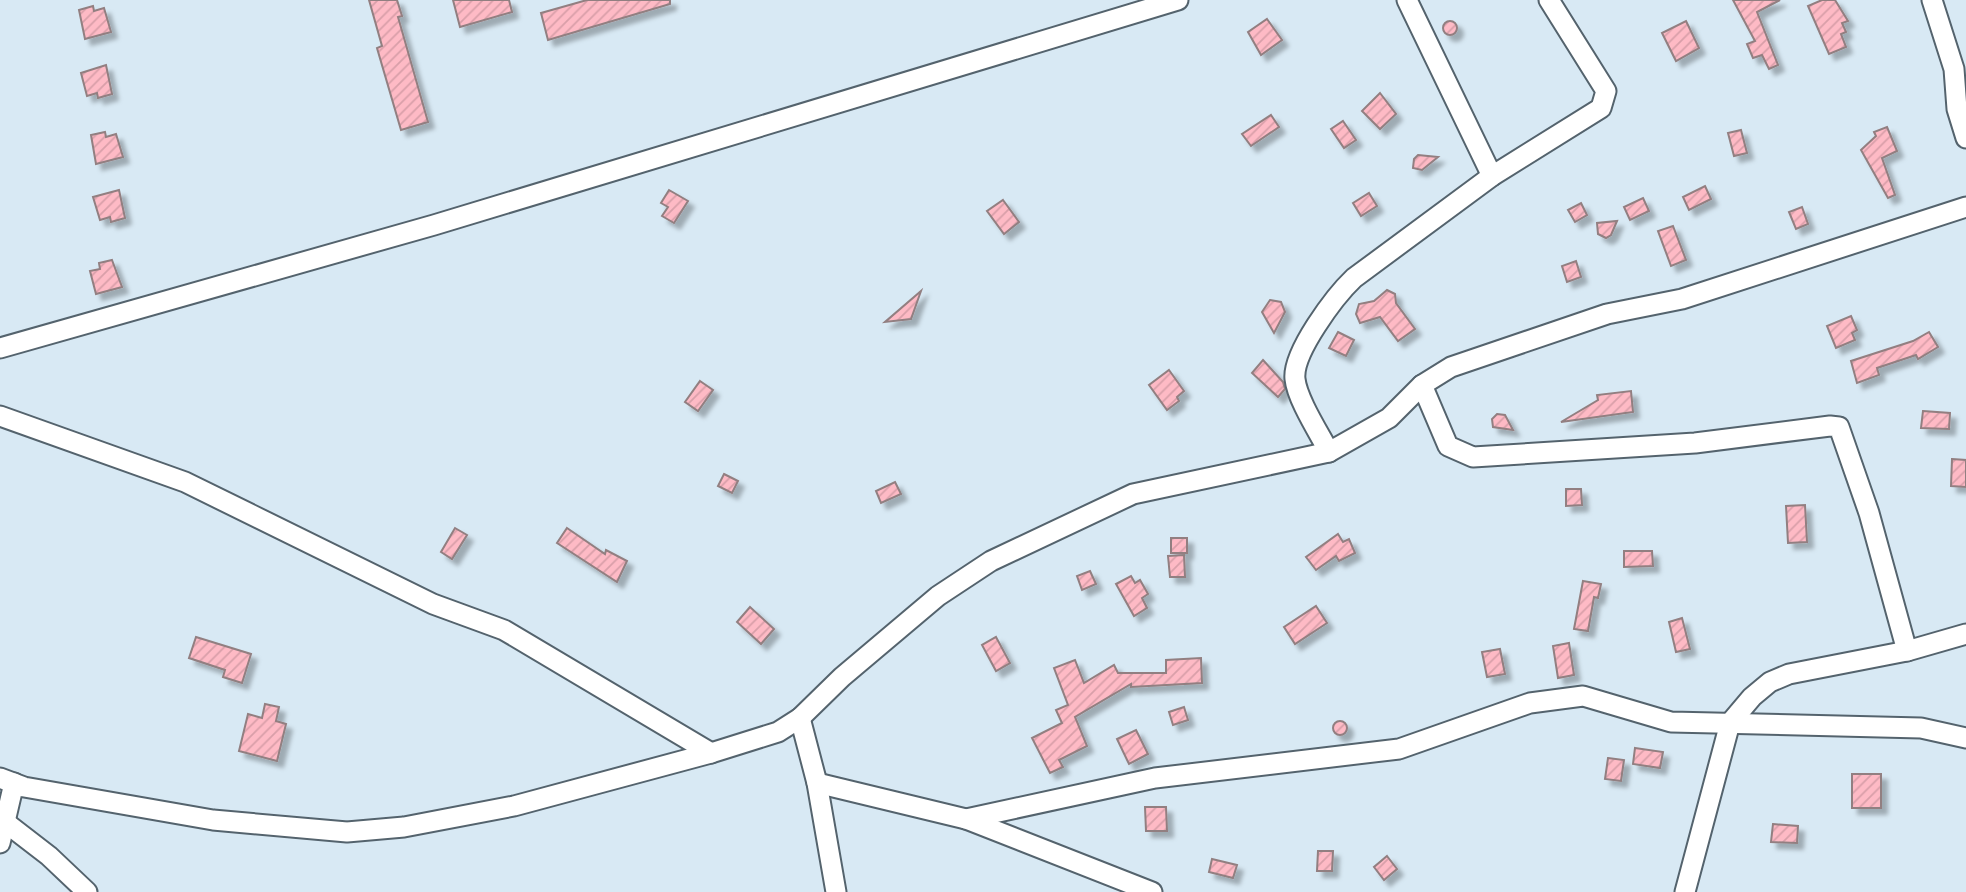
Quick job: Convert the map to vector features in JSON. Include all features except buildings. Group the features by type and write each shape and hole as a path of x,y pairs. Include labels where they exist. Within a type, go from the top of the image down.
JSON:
{"street":[{"path":"0,348 434,225 1178,0"},
{"path":"1407,0 1492,176"},
{"path":"1329,452 1295,380 1295,370 1319,319 1354,278 1492,176 1601,108 1606,91 1549,0"},
{"path":"1932,0 1954,69 1957,109 1966,138"},
{"path":"0,843 5,822 7,780 213,820 347,832 404,827 514,806 711,753 778,732 800,718 842,677 938,596 991,561 1133,494 1329,452 1389,418 1422,385 1451,367 1607,314 1682,299 1966,207"},
{"path":"1422,385 1448,446 1473,457 1695,443 1839,427 1869,513 1907,651"},
{"path":"0,416 185,482 433,604 504,630 711,753"},
{"path":"1685,892 1730,723 1770,682 1789,674 1907,651 1966,634"},
{"path":"966,819 1156,778 1399,749 1530,703 1583,696 1671,722 1921,728 1966,738"},
{"path":"800,718 817,783 836,892"},
{"path":"817,783 966,819 1152,892"},
{"path":"5,822 49,856 87,892"}]}
